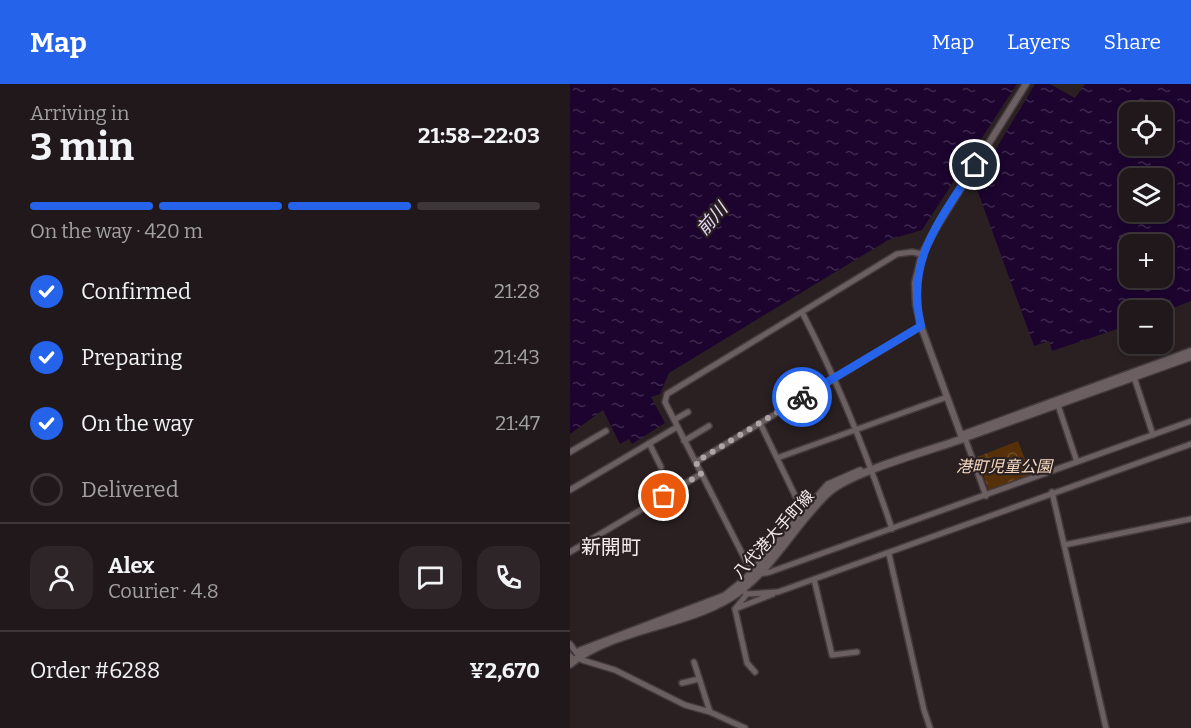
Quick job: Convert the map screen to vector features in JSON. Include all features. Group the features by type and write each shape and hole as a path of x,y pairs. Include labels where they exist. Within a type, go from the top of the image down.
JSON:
{"main road":[{"name":"八代港大手町線","path":"573,658 590,645 725,596 756,572 828,485 963,437"},
{"name":"八代港大手町線","path":"573,658 715,606 745,592 756,572"}],"street":[{"path":"986,496 921,326 916,304 915,283 922,254 1026,84"},
{"path":"922,254 912,252 897,254 667,394 665,402 677,427 748,565 756,572 770,572 1191,421"},
{"path":"802,312 835,376 892,529"},
{"path":"696,462 921,326"},
{"path":"963,437 1191,351"},
{"path":"963,437 1191,357"},
{"path":"1134,377 1153,435"},
{"path":"777,458 947,397"},
{"path":"1058,405 1077,462"},
{"path":"674,420 688,412"},
{"path":"760,423 805,515"},
{"path":"684,441 709,426"},
{"path":"570,490 677,427"},
{"path":"570,453 606,431"},
{"path":"649,443 661,467"},
{"path":"735,609 1052,492 1191,444"},
{"path":"570,552 701,474"},
{"path":"1052,492 1106,728"},
{"path":"1064,545 1191,519"},
{"path":"889,554 930,728"},
{"path":"814,579 832,655 857,652"},
{"path":"755,672 747,663 735,609 745,592 778,592"},
{"path":"570,644 573,658 615,670 685,705 710,712 745,728"},
{"path":"694,662 710,712"},
{"path":"682,683 699,679"}],"green space":[{"name":"港町児童公園","path":"1018,441 1031,475 989,491 977,457"}],"water":[{"name":"前川","path":"570,84 1017,84 922,230 888,240 669,373 660,394 651,397 665,423 632,444 629,439 620,444 603,410 570,434"},
{"path":"1035,84 1050,84 1075,98 1085,84 1191,84 1191,301 1173,308 1173,300 1119,300 1119,328 1052,351 1049,341 1034,346 975,184"}],"way so far":[{"path":"664,496 701,474 696,462 802,397"}],"district":[{"name":"新開町","path":"611,547"}],"route":[{"path":"802,397 921,326 916,304 915,283 922,254 975,165"}]}
